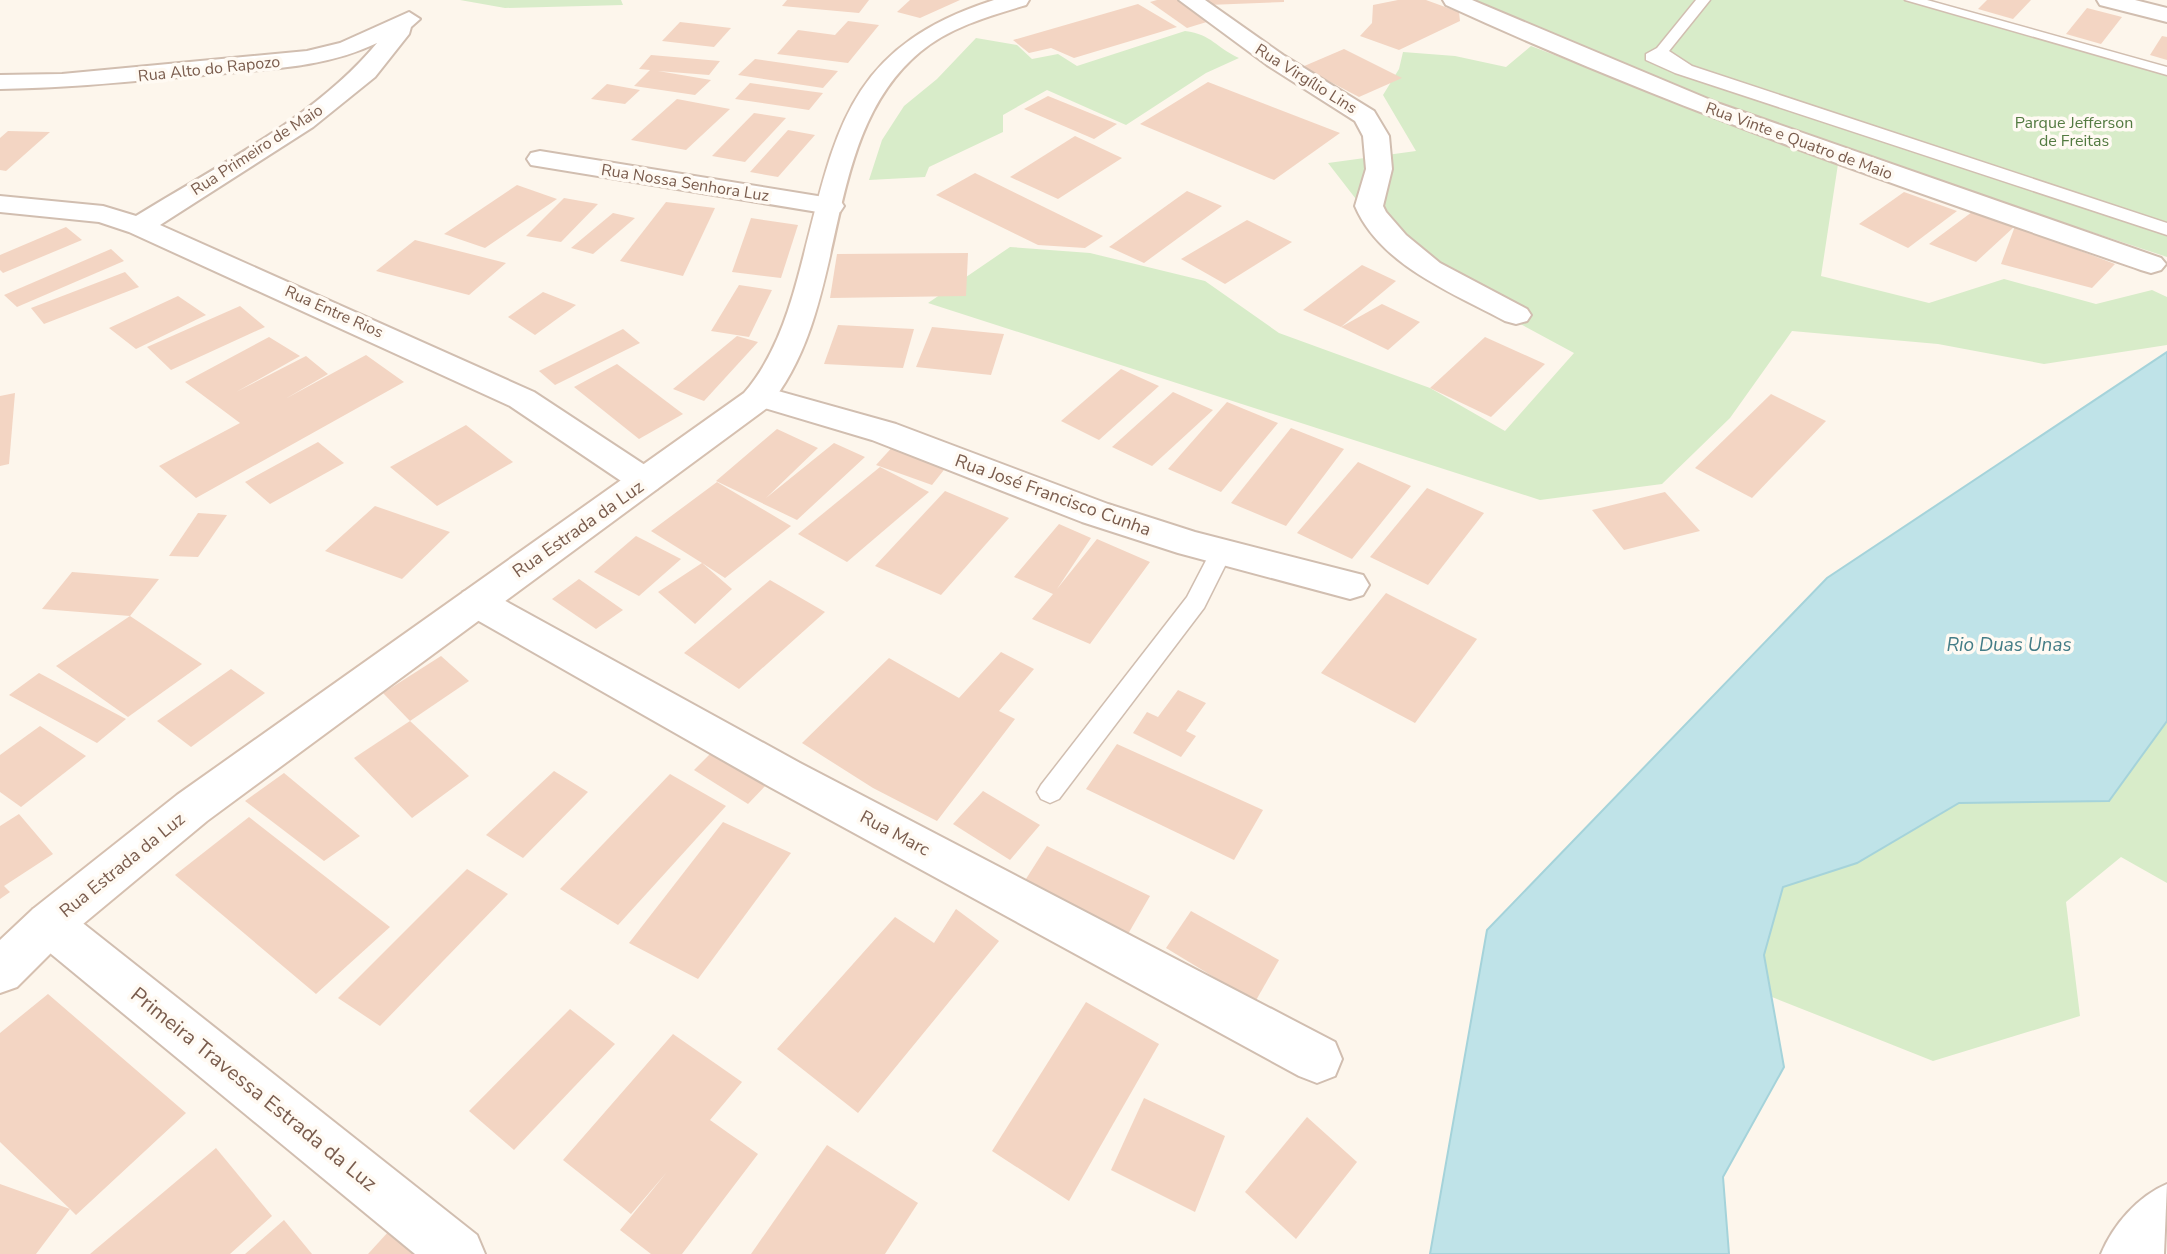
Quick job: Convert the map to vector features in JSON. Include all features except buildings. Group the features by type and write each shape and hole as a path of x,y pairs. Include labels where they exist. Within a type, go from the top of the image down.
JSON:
{"street":[{"name":"Rua Estrada da Luz","path":"0,971 49,924 192,808 476,601 707,438 760,396 790,347 814,276 848,138 900,58 938,31 967,16 1018,0"},
{"name":"Rua Virgílio Lins","path":"1190,0 1263,53 1365,116 1376,136 1379,169 1369,206 1373,215 1396,241 1430,268 1516,315"},
{"name":"Rua Vinte e Quatro de Maio","path":"1454,0 1599,66 1747,124 2151,264"},
{"path":"2108,0 2167,15"},
{"name":"Rua Alto do Rapozo","path":"0,82 74,80 307,58 348,48 414,10"},
{"name":"Rua Primeiro de Maio","path":"139,226 321,109 366,72 414,10"},
{"name":"Rua Nossa Senhora Luz","path":"540,159 830,206"},
{"name":"Rua Entre Rios","path":"0,204 103,214 139,226 523,399 645,481"},
{"name":"Rua José Francisco Cunha","path":"760,396 884,432 1095,513 1221,552 1350,585"},
{"name":"Rua Marc","path":"476,601 785,775 1317,1059"},
{"name":"Primeira Travessa Estrada da Luz","path":"49,924 458,1254"},
{"path":"2129,1254 2167,1211"}],"lane":[{"path":"1703,0 1660,52 1687,69 2167,230"},
{"path":"1912,0 2167,70"},
{"path":"1919,0 2167,70"},
{"path":"1050,792 1196,602 1221,552"}],"green space":[{"path":"460,0 621,0 623,5 505,8"},
{"name":"Parque Jefferson de Freitas","path":"1474,0 1924,0 2167,66 2167,257 1772,126"},
{"path":"1185,31 1208,38 1239,58 1206,73 1126,125 1047,90 1003,115 1003,132 929,167 925,177 869,180 882,140 904,106 937,79 976,38 1017,45 1032,59 1058,54 1077,66"},
{"path":"1531,46 1838,164 1821,276 1929,303 2004,279 2096,304 2152,290 2167,297 2167,345 2044,364 1938,344 1792,331 1730,418 1662,484 1540,500 928,303 1010,247 1090,253 1205,281 1279,333 1430,388 1505,431 1574,353 1404,261 1328,163 1416,151 1383,95 1399,69 1403,52 1455,56 1506,67"},
{"path":"2167,721 2167,883 2121,857 2066,902 2080,1016 1933,1061 1772,997 1764,955 1783,887 1857,863 1959,803 2109,801"}],"water":[{"name":"Rio Duas Unas","path":"2167,352 2167,721 2109,801 1959,803 1857,863 1783,887 1764,955 1784,1067 1723,1177 1729,1254 1430,1254 1487,930 1827,578"}]}
